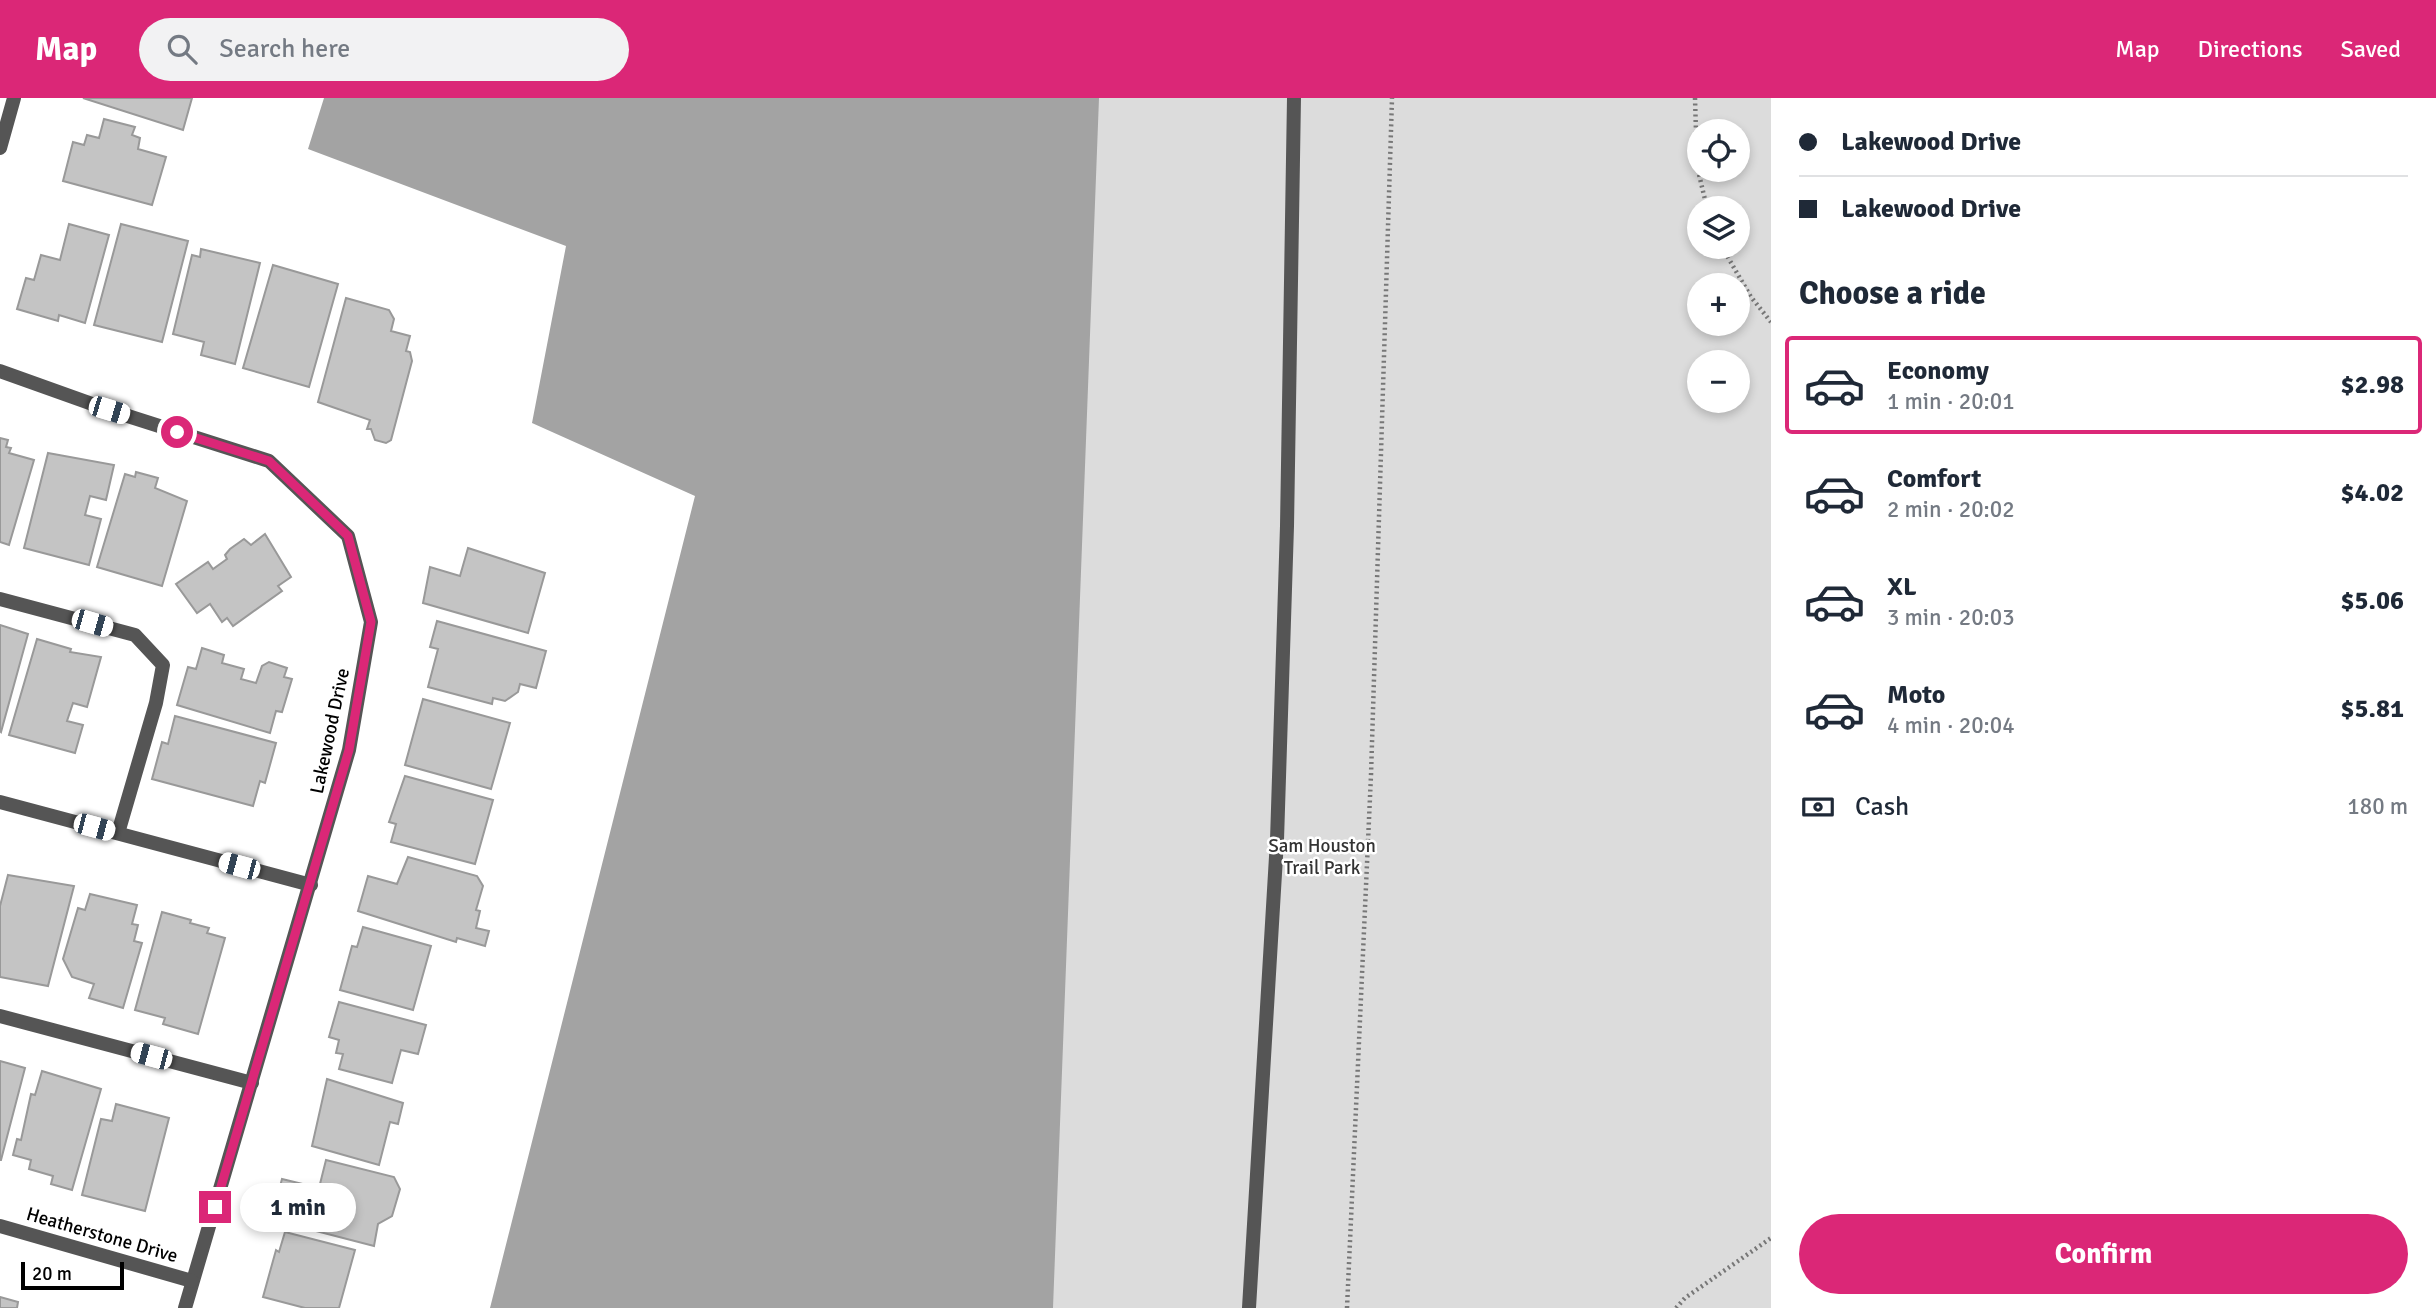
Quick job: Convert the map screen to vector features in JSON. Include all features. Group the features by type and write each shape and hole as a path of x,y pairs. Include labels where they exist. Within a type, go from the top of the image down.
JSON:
{"street":[{"path":"0,148 14,98"},
{"path":"1249,1308 1278,840 1287,526 1294,98"},
{"name":"Lakewood Drive","path":"0,371 109,410 269,461 348,536 371,622 349,750 185,1308"},
{"path":"0,599 135,635 163,665 156,703 118,833"},
{"path":"0,802 311,885"},
{"path":"0,1016 252,1083"},
{"name":"Heatherstone Drive","path":"0,1226 192,1281"}],"path":[{"path":"1347,1308 1372,748 1392,98"},
{"path":"1695,98 1697,166 1704,196"},
{"path":"1729,259 1751,297 1771,322"},
{"path":"1676,1308 1685,1298 1771,1238"}],"green space":[{"name":"Sam Houston Trail Park","path":"911,98 1771,98 1771,1308 850,1308"}],"shaded area":[{"path":"324,98 1099,98 1053,1308 490,1308 695,496 532,423 566,246 308,149"}],"building":[{"path":"83,98 192,98 183,130"},
{"path":"104,119 135,127 132,135 140,138 138,149 166,157 152,205 63,181 73,142 84,145 87,135 99,138"},
{"path":"69,224 109,235 85,323 59,315 58,321 17,309 26,278 34,280 41,255 60,260"},
{"path":"121,224 188,241 162,342 94,325"},
{"path":"201,249 260,263 235,364 201,355 204,342 173,334 192,255 200,257"},
{"path":"273,265 338,284 309,387 243,368"},
{"path":"346,298 389,310 394,319 391,331 410,336 406,351 410,352 412,361 391,440 386,443 375,440 371,429 367,429 370,420 318,402"},
{"path":"0,438 8,440 6,447 11,448 9,453 34,460 9,545 0,542"},
{"path":"48,453 114,465 106,500 90,496 85,515 101,519 89,565 24,548"},
{"path":"136,472 158,478 155,488 187,501 162,586 97,567 125,474 135,477"},
{"path":"265,534 291,577 278,586 282,591 233,626 227,618 222,622 210,604 197,613 176,584 208,562 213,569 227,559 225,555 230,549 244,539 251,545"},
{"path":"468,548 545,573 528,633 423,603 430,567 460,576"},
{"path":"437,621 546,651 536,688 520,684 518,692 505,701 493,698 492,704 428,687 438,649 430,647"},
{"path":"0,625 28,634 1,732 0,731"},
{"path":"37,639 71,649 70,652 101,657 87,707 73,703 67,721 83,725 75,753 9,735"},
{"path":"202,648 224,655 222,663 244,669 241,679 256,683 262,666 269,662 287,668 284,677 292,679 282,712 276,711 270,733 177,705 188,667 196,669"},
{"path":"423,699 510,723 491,789 405,765"},
{"path":"175,716 276,743 265,783 260,781 253,806 152,779 162,742 168,744"},
{"path":"405,776 493,800 475,864 391,842 396,824 389,822"},
{"path":"408,857 477,876 483,886 476,910 480,911 476,928 489,931 485,946 457,938 456,942 358,911 368,876 397,884"},
{"path":"8,875 74,886 48,986 0,977 0,906"},
{"path":"90,894 137,905 132,924 138,925 134,941 142,943 123,1008 89,998 94,984 72,977 63,959 78,908 85,910"},
{"path":"162,912 191,920 190,923 209,928 207,933 225,938 198,1034 163,1024 165,1018 135,1010"},
{"path":"363,927 431,946 413,1010 340,990 352,946 357,947"},
{"path":"339,1002 426,1025 418,1054 401,1050 392,1083 339,1069 343,1054 336,1053 339,1040 329,1037"},
{"path":"0,1061 25,1068 1,1160 0,1160"},
{"path":"42,1071 101,1089 72,1190 51,1184 53,1176 29,1169 31,1160 13,1155 17,1139 21,1140 31,1094 35,1095"},
{"path":"327,1079 403,1103 398,1124 390,1122 379,1165 312,1146"},
{"path":"116,1104 169,1118 145,1211 82,1195 101,1119 112,1121"},
{"path":"326,1160 394,1177 400,1189 392,1216 378,1224 374,1246 289,1224 291,1217 273,1213 282,1179 319,1188"},
{"path":"285,1232 355,1250 339,1308 305,1308 263,1297 276,1250 279,1252"},
{"path":"0,1297 18,1302 17,1308 0,1308"}],"route":[{"path":"177,432 269,461 348,536 371,622 349,750 215,1207"}]}
